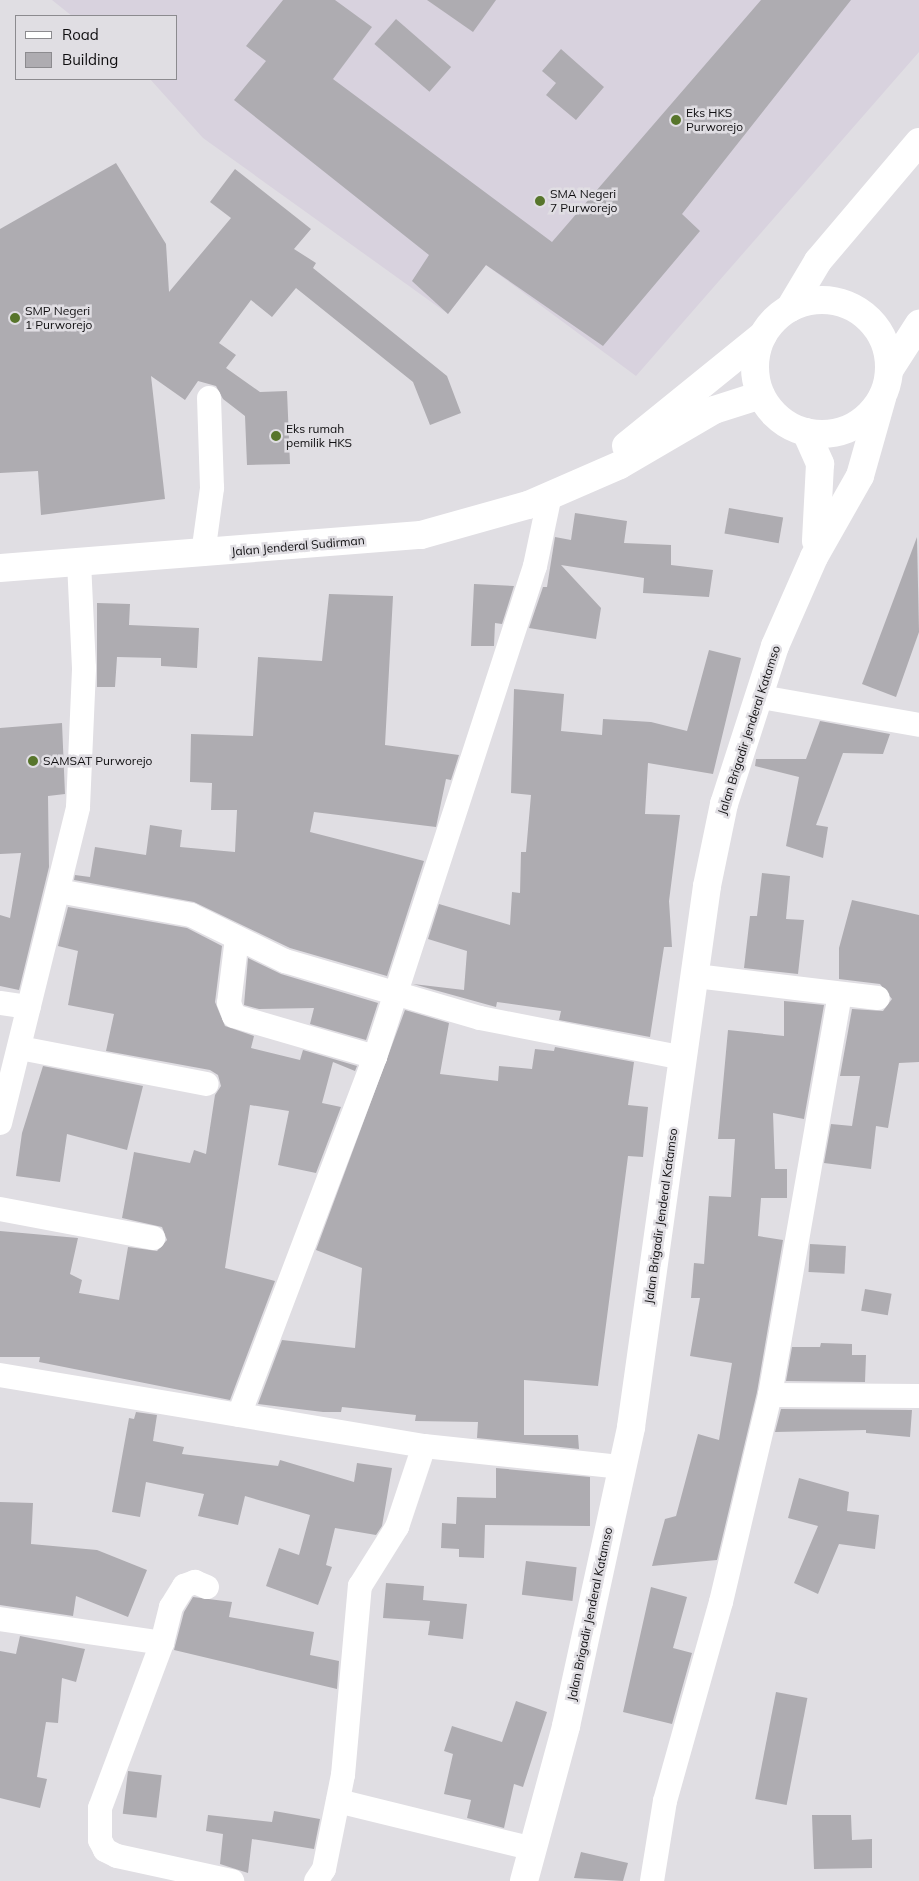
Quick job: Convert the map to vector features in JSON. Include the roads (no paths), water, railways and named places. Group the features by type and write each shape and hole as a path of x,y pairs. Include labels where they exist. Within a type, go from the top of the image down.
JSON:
{"main road":[{"path":"587,480 763,335 790,308 818,261 919,142"},
{"path":"790,308 813,301 836,301 858,310 875,326 886,346 890,368"},
{"path":"814,557 860,476 890,368 919,324"},
{"path":"763,335 756,361 761,395 785,423 806,432 828,434 850,428 869,416 882,398"},
{"name":"Jalan Jenderal Sudirman","path":"0,568 203,554 421,535 510,512 620,465 695,418 761,395"},
{"path":"806,432 820,464 821,506 814,557"},
{"name":"Jalan Brigadir Jenderal Katamso","path":"524,1881 534,1849 622,1467 682,1058 696,976 707,886 724,804 762,697 775,646 814,557"}],"street":[{"path":"203,554 212,488 209,398"},
{"path":"239,1416 375,1057 458,790 535,566 550,495"},
{"path":"0,1123 78,807 84,754 79,562"},
{"path":"762,697 919,724"},
{"path":"58,891 190,915 285,961 480,1018 682,1058"},
{"path":"237,938 229,1003 234,1016 375,1057"},
{"path":"696,976 840,995 878,998"},
{"path":"652,1881 665,1801 721,1602 770,1395 840,995"},
{"path":"0,1003 30,1007"},
{"path":"20,1048 207,1084"},
{"path":"0,1209 152,1238"},
{"path":"1,1380 424,1446 622,1467"},
{"path":"770,1395 919,1396"},
{"path":"316,1881 324,1869 338,1801 351,1718 352,1632 360,1586 397,1527 424,1446"},
{"path":"208,1587 195,1582 184,1586 171,1607 162,1643 100,1808 100,1840 105,1850 117,1856 232,1881"},
{"path":"0,1619 162,1643"},
{"path":"338,1801 534,1849"}],"place":[{"name":"Eks HKS Purworejo","path":"676,120"},
{"name":"SMA Negeri 7 Purworejo","path":"540,201"},
{"name":"SMP Negeri 1 Purworejo","path":"15,318"},
{"name":"Eks rumah pemilik HKS","path":"276,436"},
{"name":"SAMSAT Purworejo","path":"33,761"}]}
